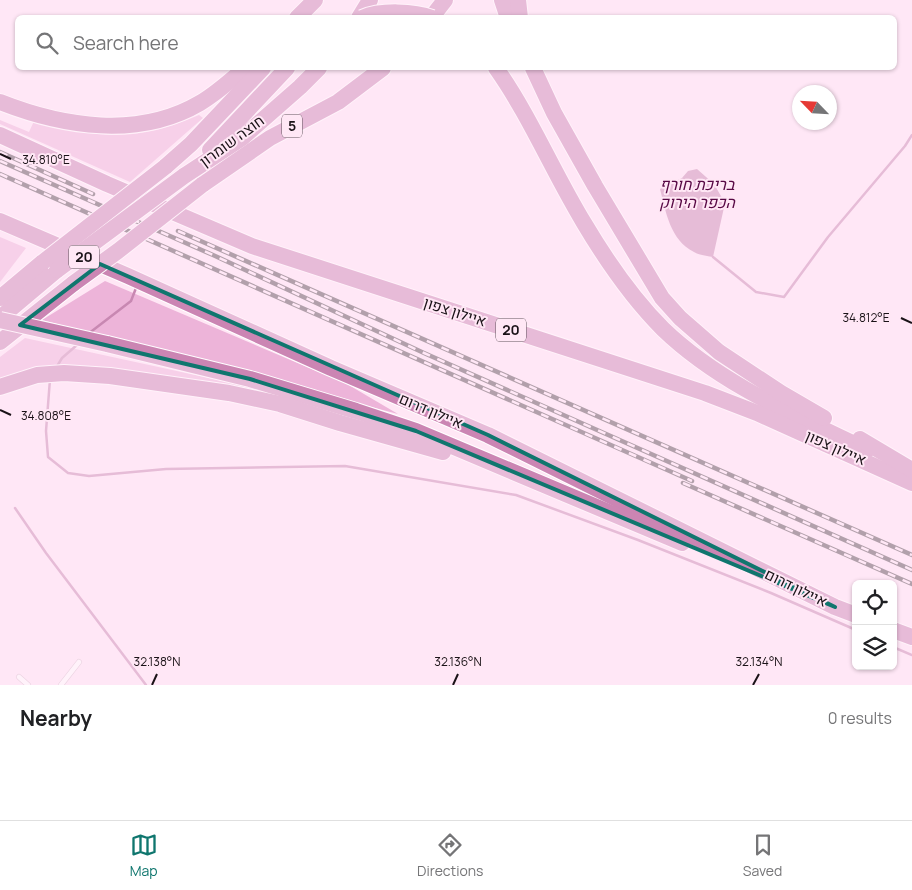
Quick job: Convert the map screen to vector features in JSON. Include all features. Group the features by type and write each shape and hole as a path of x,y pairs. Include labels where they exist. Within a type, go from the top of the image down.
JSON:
{"highway":[{"path":"300,15 315,0"},
{"path":"310,15 322,0"},
{"path":"362,15 370,0"},
{"path":"434,15 445,0"},
{"path":"502,0 507,15"},
{"path":"518,0 520,15"},
{"path":"378,15 395,12 419,15"},
{"path":"0,102 80,124 133,125 150,122 200,103 244,70"},
{"path":"261,70 191,144 165,167 43,262 2,312 107,344 250,379 416,431 835,607"},
{"path":"186,174 285,70"},
{"name":"חוצה שומרון","path":"2,312 186,174 242,138 317,70"},
{"name":"5","path":"0,342 74,282 118,251 202,185 270,138 338,102 380,70"},
{"path":"497,70 512,92 583,222 623,281 663,329 713,369 767,400 912,471"},
{"path":"529,70 647,276 662,298 680,318 699,336 740,366 781,393 912,471"},
{"path":"534,70 561,125"},
{"name":"איילון צפון","path":"0,135 107,184 252,246 705,393 757,413 912,483"},
{"name":"איילון דרום","path":"0,221 128,276 331,368 488,435 852,614"},
{"path":"0,387 37,374 64,373 110,376 229,393 280,404 340,423 513,471"},
{"path":"897,631 912,637"}],"lane":[{"path":"61,685 79,662"},
{"path":"19,677 28,685"}],"highlighted area":[{"path":"100,264 488,435 835,607 416,431 250,379 20,325"}],"shaded area":[{"path":"199,115 203,118 130,182 0,124 0,120 29,132 35,119 78,131 117,135 137,134 156,130"},
{"path":"0,237 26,248 0,282"},
{"path":"105,281 347,384 398,414 42,320"},
{"path":"25,338 282,394 111,372 0,380 0,357"}],"water":[{"name":"בריכת חורף הכפר הירוק","path":"697,169 714,184 725,203 713,257 696,253 679,240 670,225 660,189 682,178 688,171"}],"waterway":[{"path":"713,257 756,292 784,297 828,237 905,146 912,135"},
{"path":"88,334 131,301 135,287"},
{"path":"56,368 62,358 77,345"},
{"path":"50,379 46,431 48,457 68,473 89,476 166,469 345,466 516,495 638,540 771,593 852,628"},
{"path":"15,508 46,553 146,685"},
{"path":"897,649 912,655"}],"railway":[{"path":"0,152 93,194"},
{"path":"0,161 213,255 424,353 912,570"},
{"path":"0,174 692,481"},
{"path":"178,231 912,555"},
{"path":"683,483 912,584"}]}
